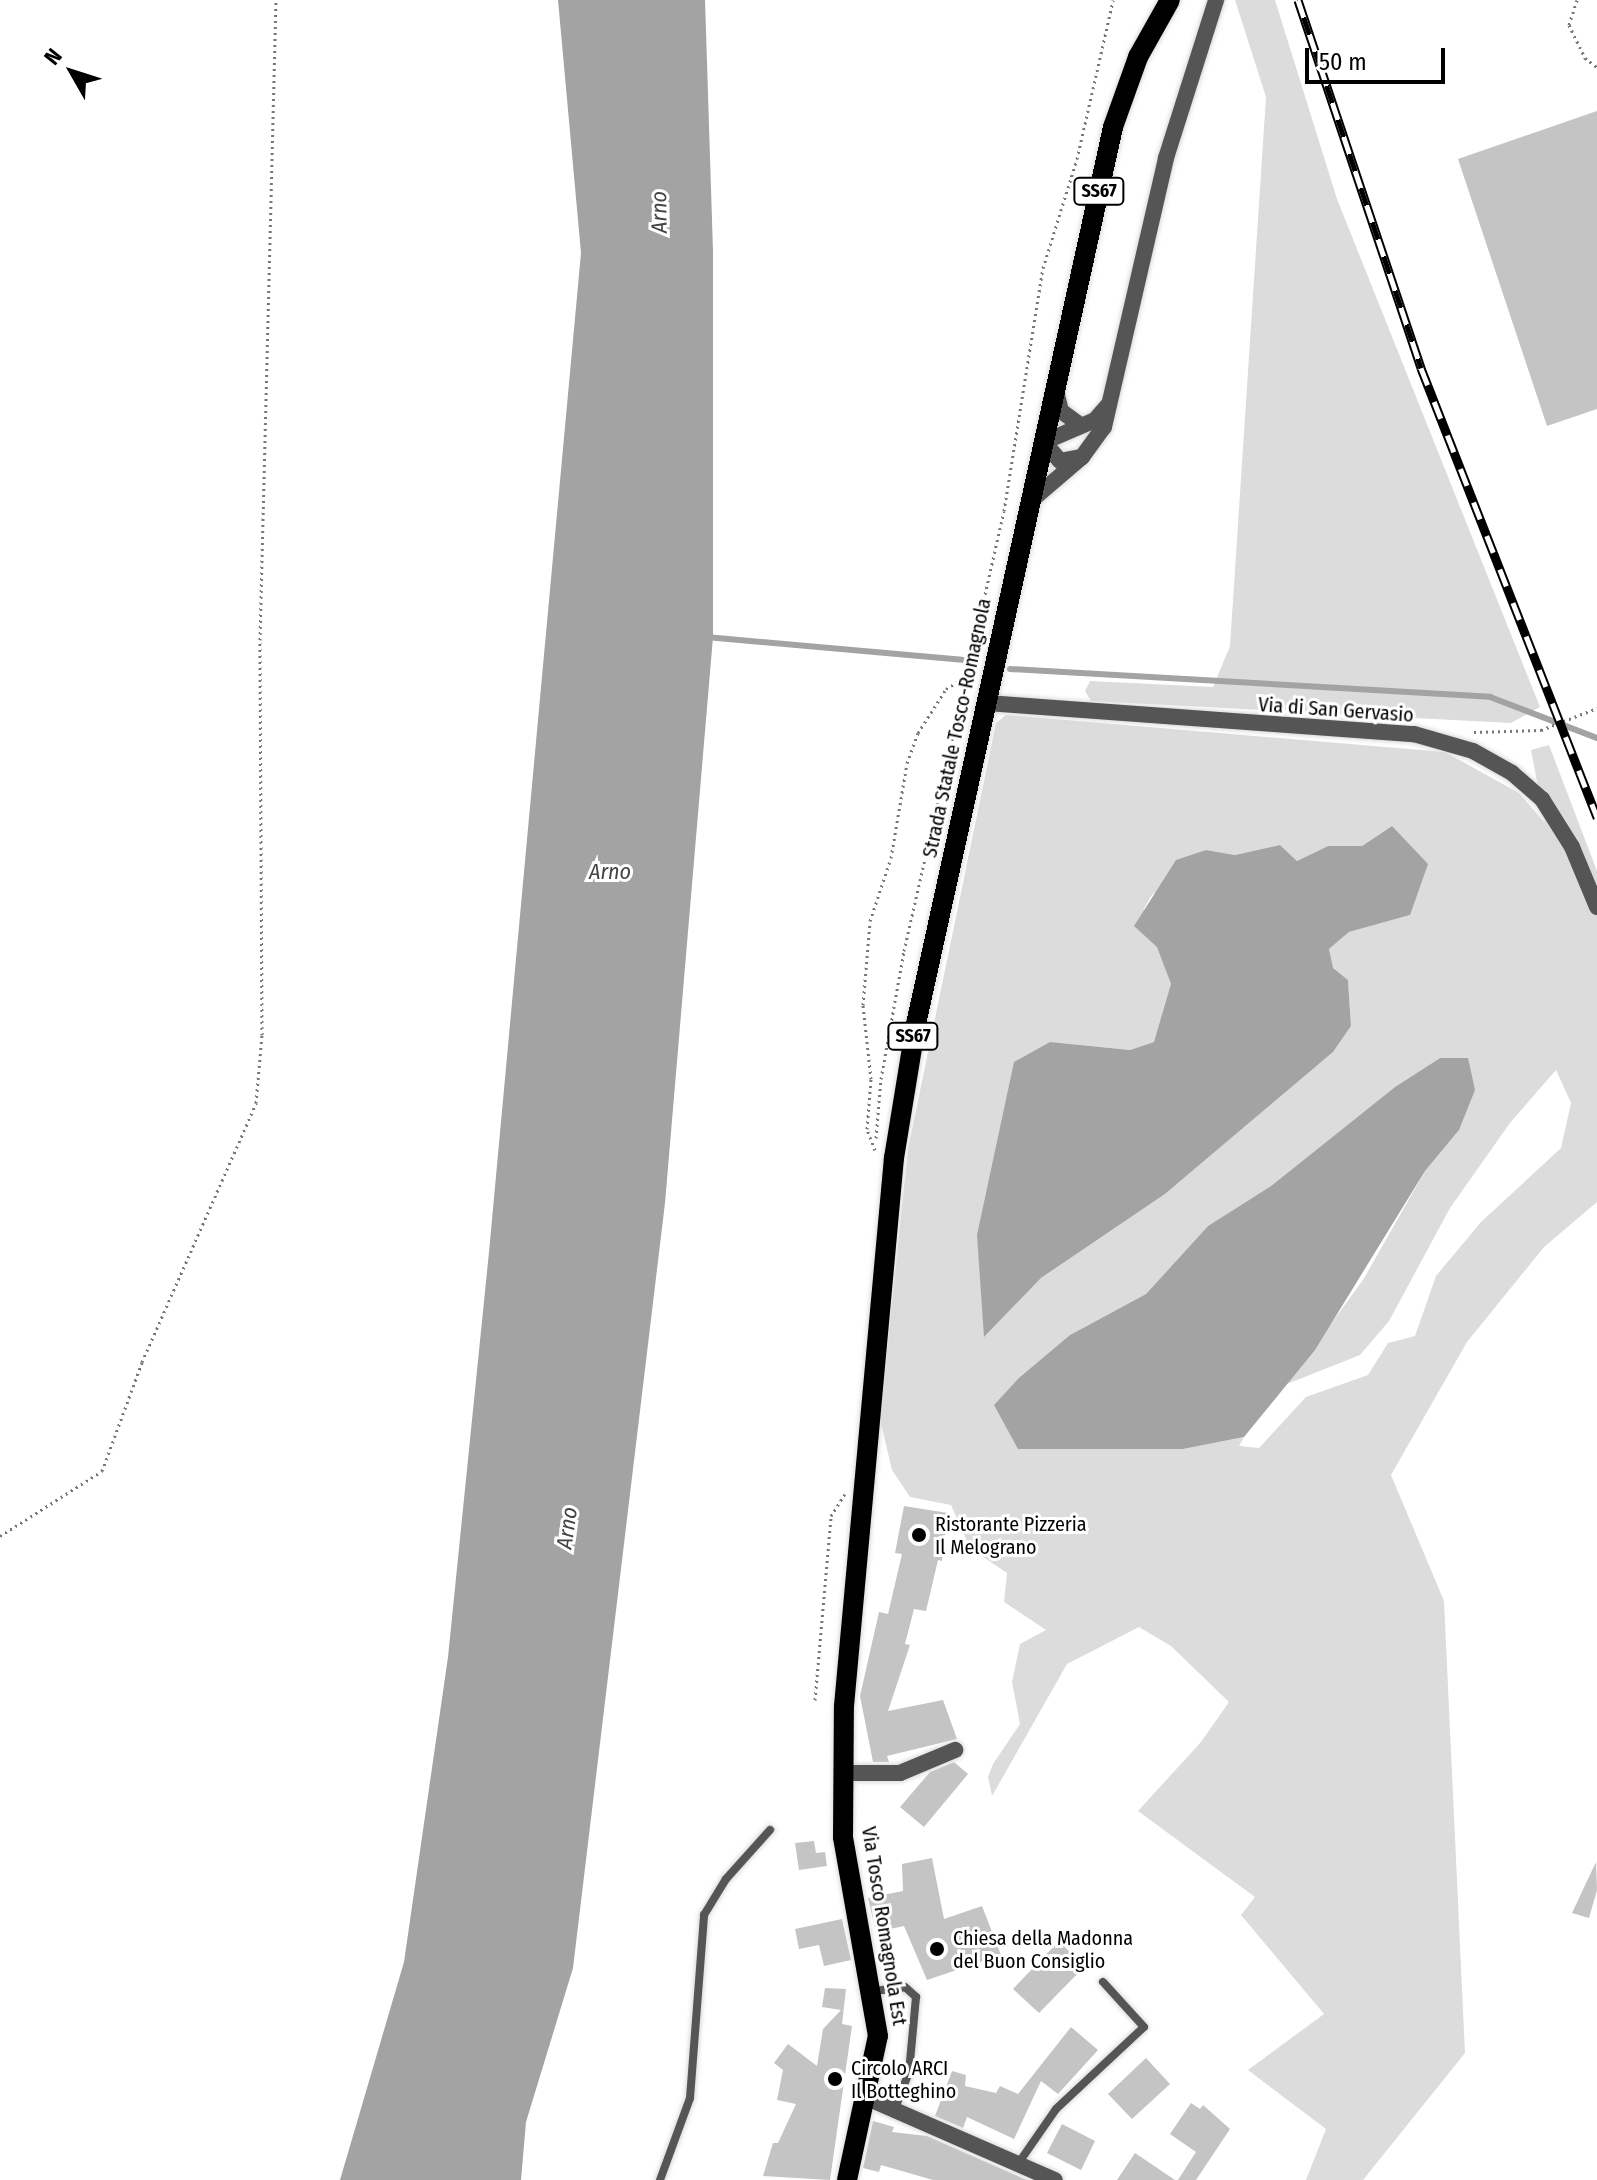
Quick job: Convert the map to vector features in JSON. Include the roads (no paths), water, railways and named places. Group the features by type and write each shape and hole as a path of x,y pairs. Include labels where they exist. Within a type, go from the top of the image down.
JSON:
{"main road":[{"name":"Strada Statale Tosco-Romagnola","path":"864,1484 886,1220 909,1059 1113,127 1138,57 1170,0"},
{"name":"Via Tosco Romagnola Est","path":"847,2180 878,2036 874,1991 843,1837 842,1773 864,1484"}],"street":[{"path":"1033,499 1082,457 1104,427 1166,158 1216,0"},
{"path":"1056,391 1061,411 1080,425"},
{"path":"1082,457 1060,461 1044,442 1095,420 1111,400"},
{"name":"Via di San Gervasio","path":"987,703 1414,734 1473,751 1512,773 1542,799 1572,847 1597,907"},
{"path":"842,1773 900,1773 955,1750"},
{"path":"867,2098 894,2112 1020,2161 1055,2180"}],"lane":[{"path":"660,2180 690,2098 704,1915 726,1879 770,1830"},
{"path":"1020,2161 1056,2109 1144,2027 1103,1982"},
{"path":"874,1991 905,1987 916,1997 909,2072 894,2112"}],"water":[{"name":"Arno","path":"558,0 705,0 713,251 713,637 665,1203 573,1968 526,2122 521,2180 340,2180 404,1962 448,1657 489,1252 581,253"},
{"path":"1392,826 1428,864 1410,915 1349,932 1329,949 1333,968 1348,980 1351,1026 1333,1052 1165,1194 1041,1278 984,1337 977,1235 1014,1062 1050,1042 1130,1050 1154,1042 1171,984 1157,947 1134,926 1176,860 1206,850 1235,855 1280,845 1297,861 1328,846 1362,846"},
{"path":"1440,1058 1468,1058 1475,1090 1459,1130 1425,1171 1315,1350 1244,1437 1183,1449 1018,1449 994,1405 1019,1378 1070,1335 1146,1294 1208,1226 1271,1186 1395,1087"}],"waterway":[{"path":"706,637 962,660"},
{"path":"1010,669 1490,697 1597,738"}],"railway":[{"path":"1298,0 1421,368 1597,818"}],"place":[{"name":"Ristorante Pizzeria Il Melograno","path":"919,1535"},
{"name":"Chiesa della Madonna del Buon Consiglio","path":"937,1949"},
{"name":"Circolo ARCI Il Botteghino","path":"835,2079"}]}
